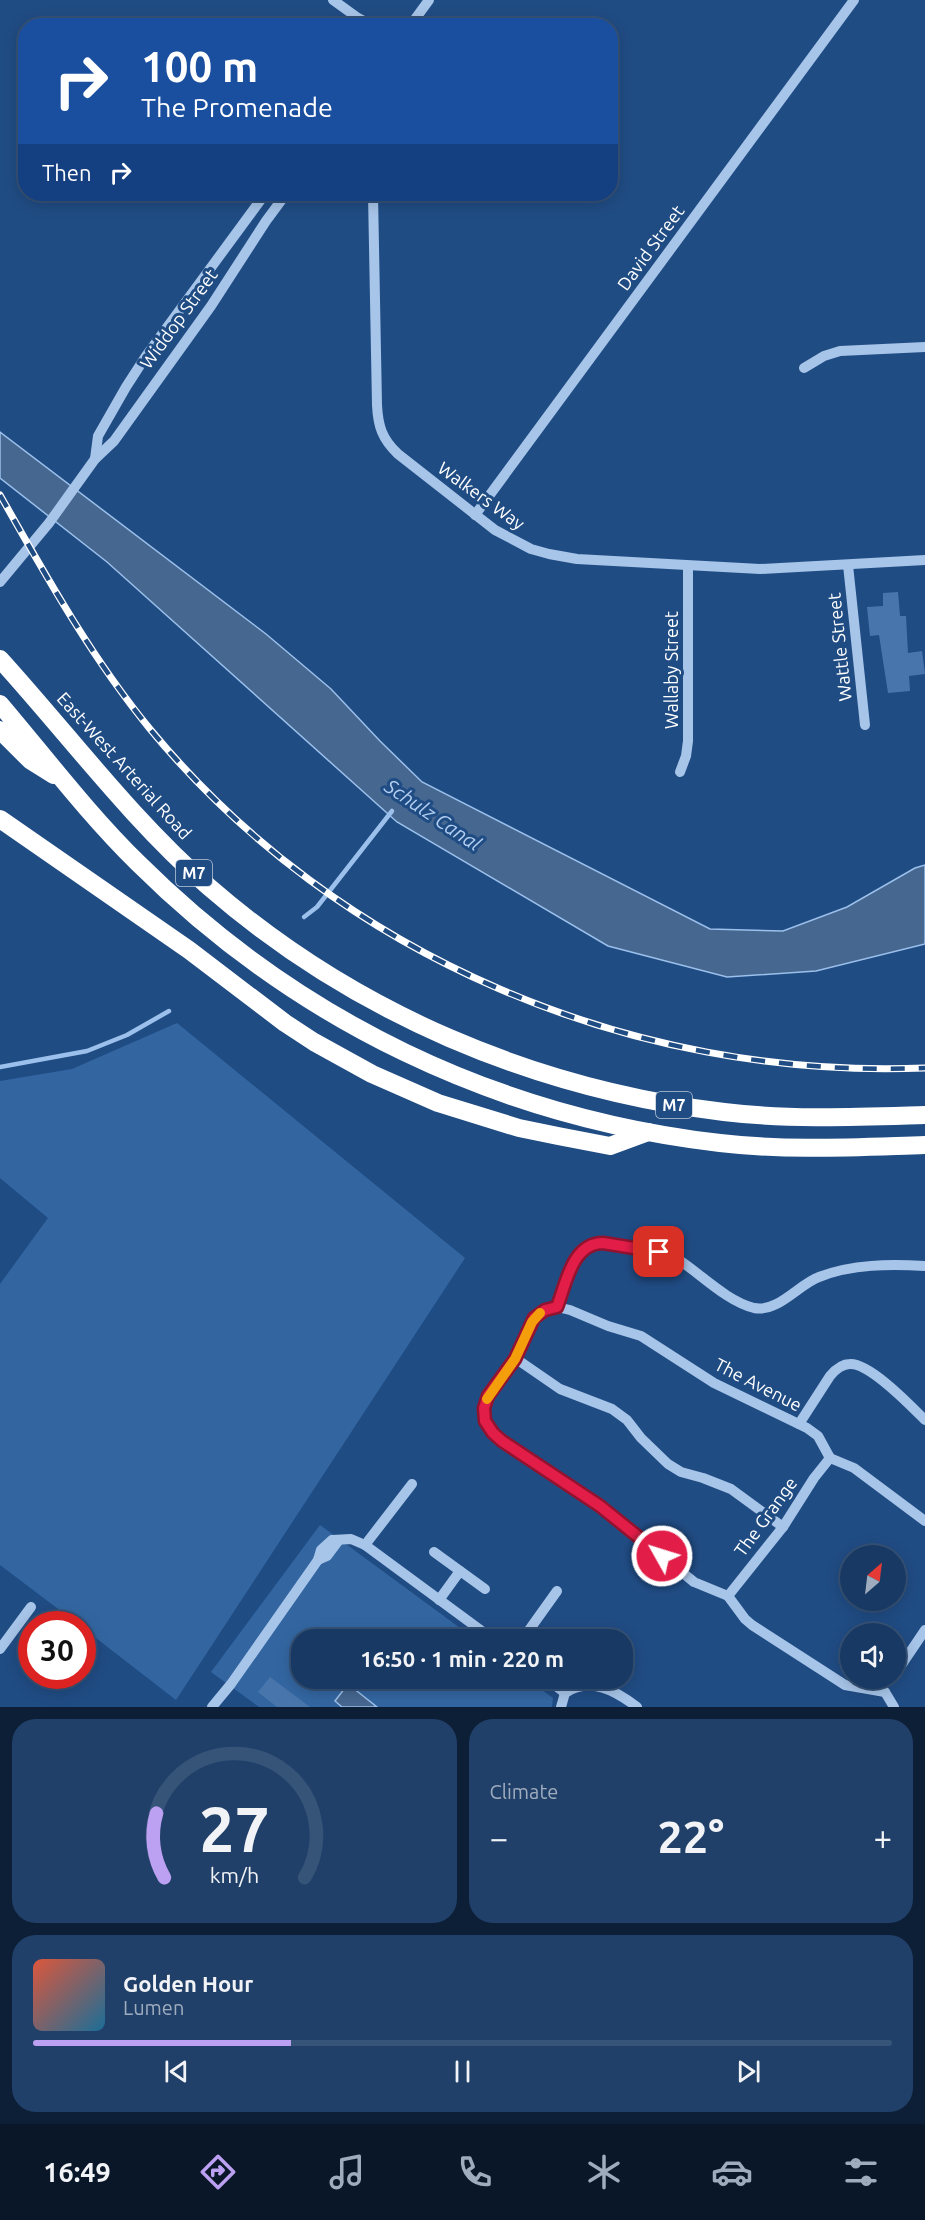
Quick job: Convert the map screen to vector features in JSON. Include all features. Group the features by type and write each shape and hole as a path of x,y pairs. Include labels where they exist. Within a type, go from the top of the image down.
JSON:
{"highway":[{"name":"East-West Arterial Road","path":"0,659 136,815 209,886 262,930 329,975 434,1032 476,1050 561,1080 679,1106 777,1116 925,1115"},
{"name":"M7","path":"0,704 137,862 207,926 249,960 334,1016 422,1061 484,1087 584,1119 650,1132 721,1143 797,1149 925,1145"},
{"path":"0,730 30,760 68,784"},
{"path":"0,819 181,944 285,1023 372,1074 438,1103 519,1128 558,1137 610,1146 650,1132"}],"street":[{"path":"333,0 355,18"},
{"path":"416,18 429,0"},
{"name":"David Street","path":"474,515 854,0"},
{"name":"Widdop Street","path":"95,459 98,435 126,387 146,356 260,201"},
{"name":"Widdop Street","path":"0,582 49,523 95,459 114,441 211,306 281,201"},
{"name":"Walkers Way","path":"373,201 377,405 380,429 389,446 398,454 474,515 512,541 549,554 577,559 688,566 760,569 925,560"},
{"path":"804,368 824,356 840,351 925,347"},
{"name":"Wattle Street","path":"848,564 865,725"},
{"name":"Wallaby Street","path":"680,772 686,756 688,741 688,566"},
{"path":"885,1692 853,1688 837,1681 752,1625 728,1596 694,1582 600,1506 493,1433 485,1421 486,1401 515,1359 534,1318 545,1310 557,1307 578,1256 589,1245 598,1243 659,1252 676,1258 741,1303 757,1308 775,1305 805,1284 830,1274 887,1265 925,1266"},
{"name":"The Avenue","path":"557,1307 641,1336 714,1383 799,1424 818,1436 831,1458"},
{"path":"515,1359 560,1389 612,1409 627,1420 641,1438 668,1464 681,1472 731,1489 783,1527"},
{"path":"799,1424 835,1370 850,1364 863,1368 891,1388 925,1420"},
{"path":"831,1458 855,1468 925,1521"},
{"name":"The Grange","path":"728,1596 783,1527 814,1478 831,1458"},
{"path":"365,1545 412,1484"},
{"path":"212,1707 231,1684 318,1560 327,1556 339,1540 351,1539 365,1545 479,1629"},
{"path":"434,1552 485,1589"},
{"path":"439,1600 460,1571"},
{"path":"530,1629 557,1591"},
{"path":"0,1649 31,1607"},
{"path":"906,1658 925,1630"},
{"path":"561,1707 565,1693 573,1689 599,1685 616,1691 637,1707"},
{"path":"560,1689 565,1693"},
{"path":"885,1692 894,1707"}],"shaded area":[{"path":"177,1023 465,1258 176,1700 96,1638 96,1611 61,1611 0,1565 0,1284 48,1218 0,1178 0,1081 72,1069"},
{"path":"320,1525 461,1629 291,1629 291,1689 541,1689 553,1698 552,1707 259,1707 211,1672"}],"water":[{"name":"Schulz Canal","path":"0,432 266,634 331,689 422,782 710,929 783,931 847,907 915,868 925,865 925,944 816,971 727,977 608,946 397,822 107,562 0,478"},
{"path":"344,1689 354,1689 377,1707 342,1707 335,1701"}],"building":[{"path":"898,592 900,616 906,616 908,653 922,651 925,674 909,676 910,691 888,693 879,635 870,636 867,607 883,606 883,593"},
{"path":"270,1677 310,1707 277,1707 258,1692"}],"waterway":[{"name":"Schulz Canal","path":"304,917 317,907 392,811"},
{"path":"0,1067 87,1051 127,1035 169,1011"}],"railway":[{"path":"0,495 89,645 150,729 225,810 309,880 401,940 498,988 601,1026 707,1052 816,1066 925,1068"}],"slow traffic":[{"path":"487,1399 515,1359 534,1318 540,1313"}],"route":[{"path":"659,1252 603,1243 585,1248 575,1262 557,1307 545,1310 534,1318 515,1359 488,1396 484,1415 488,1427 502,1441 600,1506 662,1556"}]}
